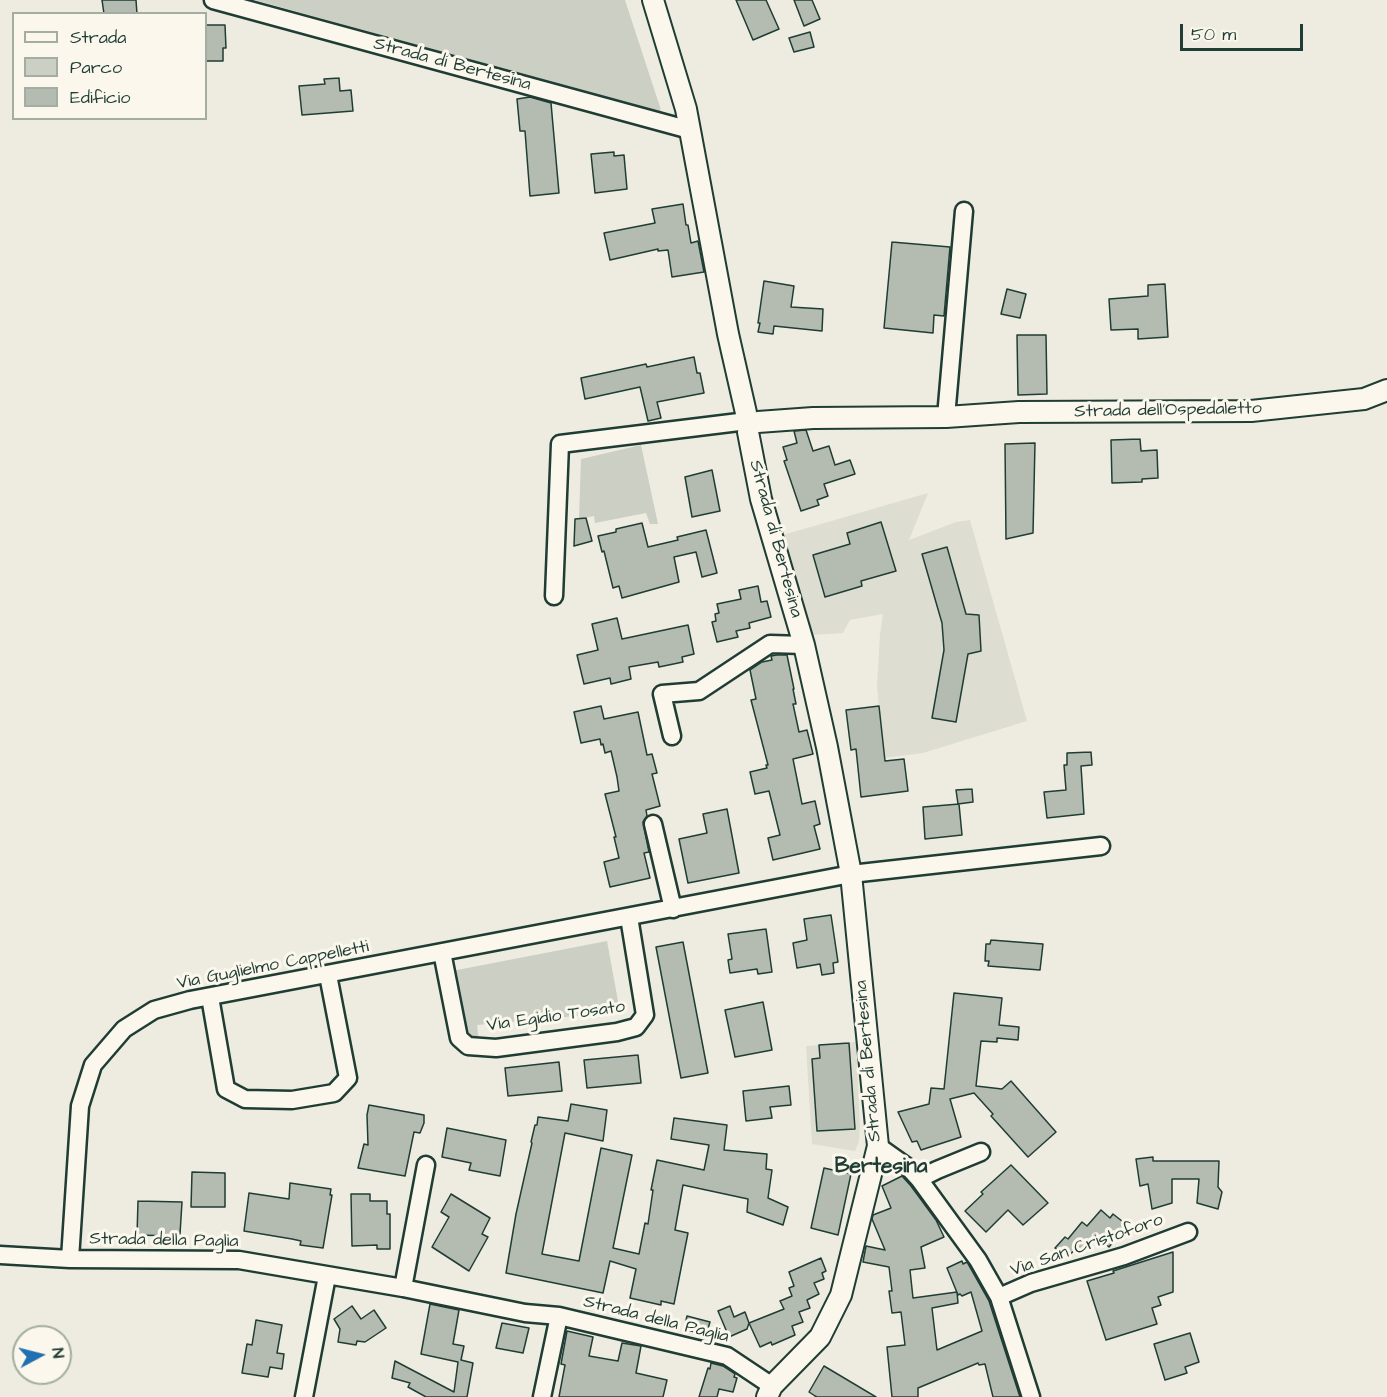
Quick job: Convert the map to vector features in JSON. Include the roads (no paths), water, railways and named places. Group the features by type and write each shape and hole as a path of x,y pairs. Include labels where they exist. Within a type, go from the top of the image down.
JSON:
{"street":[{"name":"Strada di Bertesina","path":"213,0 690,130"},
{"name":"Strada di Bertesina","path":"653,0 686,109 761,499 804,645 827,747 851,874 878,1146 841,1295 820,1337 769,1391"},
{"path":"946,417 964,212"},
{"name":"Strada dell'Ospedaletto","path":"748,422 813,418 946,417 1019,412 1251,411 1364,399 1387,390"},
{"path":"554,596 560,444 748,422"},
{"name":"Strada di Bertesina","path":"672,736 662,694 699,691 770,644 804,645"},
{"path":"653,824 673,909"},
{"path":"851,874 1101,846"},
{"name":"Via Guglielmo Cappelletti","path":"70,1258 80,1106 93,1065 124,1029 154,1010 190,1000 851,874"},
{"name":"Via Egidio Tosato","path":"442,952 459,1038 468,1046 496,1048 617,1032 636,1026 645,1015 629,917"},
{"path":"210,997 226,1089 245,1099 292,1100 334,1093 348,1078 328,975"},
{"name":"Via San Cristoforo","path":"878,1146 909,1168 919,1179 978,1260 999,1297 1031,1397"},
{"path":"919,1179 981,1152"},
{"path":"403,1288 426,1165"},
{"name":"Via San Cristoforo","path":"999,1297 1031,1283 1124,1256 1188,1232"},
{"name":"Strada della Paglia","path":"0,1255 239,1260 403,1288 525,1313 559,1316 727,1356 769,1391"},
{"path":"304,1397 327,1276"},
{"name":"Strada della Paglia","path":"542,1397 559,1316"}],"district":[{"name":"Bertesina","path":"881,1168"}]}
